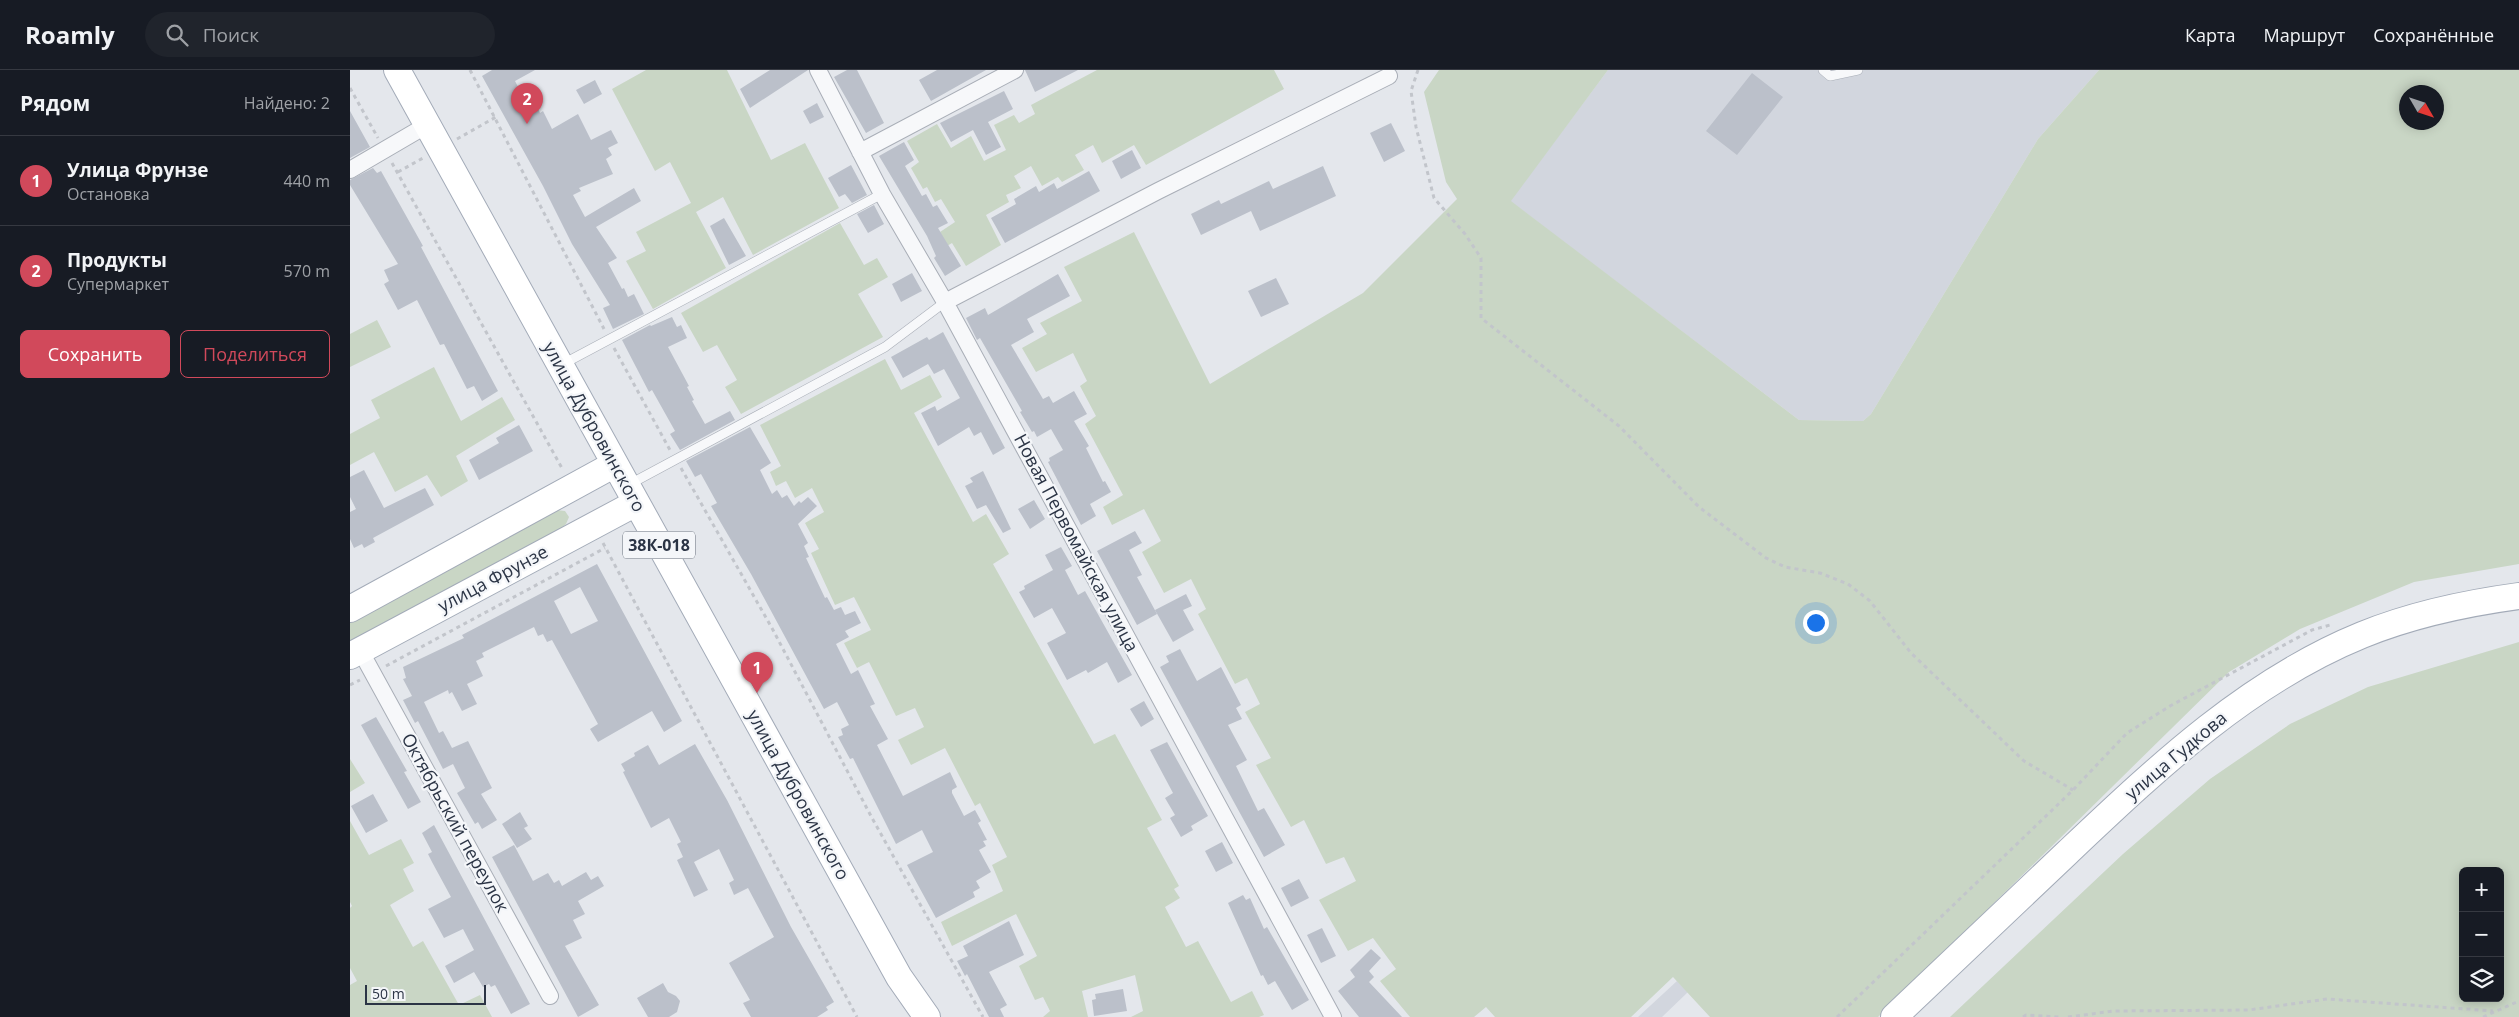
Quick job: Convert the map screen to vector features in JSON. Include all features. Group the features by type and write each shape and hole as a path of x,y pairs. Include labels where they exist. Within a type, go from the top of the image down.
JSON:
{"main road":[{"name":"улица Дубровинского","path":"397,70 899,977 928,1017"},
{"path":"350,609 573,488 626,484"},
{"name":"улица Фрунзе","path":"355,653 593,525 626,484"},
{"name":"улица Гудкова","path":"1894,1017 2129,795 2198,734 2258,692 2306,662 2362,635 2411,619 2519,596"}],"street":[{"name":"Новая Первомайская улица","path":"818,70 882,194 946,302 1333,1017"},
{"path":"860,152 1015,70"},
{"path":"946,302 1158,191 1389,76"},
{"path":"350,170 427,125"},
{"name":"Октябрьский переулок","path":"355,653 372,673 550,996"}],"lane":[{"path":"1822,70 1830,76 1858,70"},
{"path":"561,365 882,194"},
{"path":"626,484 886,347 946,302"}],"path":[{"path":"470,70 609,339 773,630 872,818 983,1017"},
{"path":"1418,70 1411,91 1416,126 1434,198 1465,234 1480,258 1481,318 1619,426 1699,507 1766,558 1785,567 1820,573 1848,584 1870,601 1911,653 2024,761 2072,790"},
{"path":"350,88 573,488"},
{"path":"593,525 857,1017"},
{"path":"350,685 605,548"},
{"path":"2068,1017 2114,1011 2249,1010 2327,999 2493,1011"},
{"path":"2483,1017 2519,1001"},
{"path":"2023,1017 2026,1015 2059,1017"}],"shaded area":[{"path":"1608,70 2099,70 2038,139 1871,414 1863,421 1799,420 1510,201"},
{"path":"1677,981 1688,992 1662,1017 1638,1017"}],"green space":[{"path":"646,70 727,70 771,160 805,143 839,208 753,255 723,197 696,212 726,268 653,309 626,261 646,251 636,232 691,203 670,162 655,171 612,89"},
{"path":"1097,70 1274,70 1284,89 1146,165 1134,145 1102,163 1093,145 1075,155 1084,170 1062,182 1058,177 1042,186 1031,166 1014,176 1021,188 1006,195 1009,202 986,215 1001,245 966,266 952,243 947,246 940,232 955,222 941,199 935,202 927,187 923,189 911,168 919,162 907,141 937,124 951,148 971,136 984,161 1006,150 994,125 1014,115 1019,123 1035,114 1031,105"},
{"path":"1439,70 1608,70 1511,201 1799,420 1863,421 1871,414 2038,139 2099,70 2519,70 2519,564 2414,582 2300,629 2229,672 1878,1017 1710,1017 1673,977 1631,1017 1495,1017 1486,1007 1474,1017 1410,1017 1380,981 1396,969 1373,938 1348,951 1319,900 1356,881 1344,857 1326,864 1304,820 1291,827 1256,765 1271,758 1245,712 1260,704 1247,678 1235,684 1198,614 1206,609 1191,579 1164,593 1142,552 1161,541 1144,509 1112,525 1103,507 1123,495 1085,424 1096,416 1080,386 1087,381 1073,353 1036,372 1022,348 1047,334 1040,323 1082,301 1064,267 1134,232 1210,384 1363,293 1457,199 1446,182 1424,92"},
{"path":"840,223 864,265 877,258 888,277 858,294 883,337 741,414 725,387 737,380 717,345 703,352 681,313"},
{"path":"377,320 391,347 350,367 350,334"},
{"path":"885,359 901,390 930,375 942,397 914,413 973,522 986,514 1009,554 993,564 1094,744 1115,734 1162,820 1147,828 1179,886 1174,889 1180,898 1165,907 1186,947 1198,941 1231,1002 1252,991 1264,1015 1259,1017 1131,1017 1143,1011 1135,975 1082,991 1088,1017 1043,1017 1050,1011 1043,997 1035,1000 1019,966 1037,956 1016,914 952,946 941,922 1003,891 992,865 1007,857 980,803 975,806 945,748 911,765 898,740 924,727 915,708 896,716 869,662 857,668 844,643 871,630 854,597 835,605 811,553 819,549 805,523 824,512 812,488 795,498 786,481 776,486 770,472 781,466 760,425"},
{"path":"434,367 461,421 502,397 515,420 456,456 468,481 441,497 427,475 395,492 374,452 350,465 350,434 380,418 371,400"},
{"path":"556,510 565,511 569,517 566,524 559,530 350,643 350,620"},
{"path":"2519,642 2519,1017 1950,1017 2123,854 2210,779 2290,724 2368,687"},
{"path":"350,759 365,783 350,792"},
{"path":"350,821 369,855 401,839 414,863 403,869 414,891 390,905 413,947 423,941 459,1005 480,995 492,1017 350,1017 350,985 357,981 350,968 350,908 352,906 350,902"}],"building":[{"path":"492,70 535,70 515,81 530,110 537,106 540,113 543,111 552,129 578,114 591,140 611,130 618,143 608,148 612,155 606,159 613,174 579,188 581,191 573,195 585,217 634,188 641,201 596,227 617,258 608,263 622,289 624,288 628,297 634,294 644,314 613,329 603,308 610,305 572,244 543,186 482,76"},
{"path":"770,70 808,70 750,108 740,89"},
{"path":"847,70 857,70 884,123 866,133 834,77"},
{"path":"937,70 986,70 931,101 919,80"},
{"path":"1025,70 1078,70 1035,92"},
{"path":"1752,73 1783,97 1737,155 1706,131"},
{"path":"595,80 602,94 584,104 576,90"},
{"path":"1004,91 1013,109 988,122 1001,147 986,155 973,130 951,142 940,123"},
{"path":"817,103 824,117 810,124 803,111"},
{"path":"350,111 370,147 350,158"},
{"path":"1391,123 1405,151 1384,162 1370,133"},
{"path":"904,142 914,160 905,166 922,196 926,194 933,207 937,205 948,223 938,228 961,266 945,276 934,258 936,256 927,236 879,156"},
{"path":"1132,150 1141,168 1121,179 1112,161"},
{"path":"851,165 867,195 852,203 845,194 839,197 828,178"},
{"path":"1323,166 1336,196 1260,231 1251,211 1201,235 1191,214 1219,200 1221,204 1269,181 1273,189"},
{"path":"373,168 377,173 381,171 423,246 421,247 498,391 482,401 474,386 467,389 444,344 440,345 417,300 398,310 384,284 389,281 384,270 398,264 350,185 350,180"},
{"path":"1089,171 1100,191 1005,243 991,218 1016,204 1014,199 1036,186 1039,192 1054,183 1057,189"},
{"path":"874,205 884,224 868,233 857,214"},
{"path":"724,218 746,256 729,265 710,226"},
{"path":"912,273 922,291 901,302 892,284"},
{"path":"1058,274 1070,296 1027,319 1034,332 1011,345 1043,399 1049,396 1053,403 1074,391 1087,414 1074,421 1089,446 1086,448 1103,482 1105,481 1111,492 1090,504 1096,516 1081,525 1048,462 1050,461 1049,458 1063,450 1051,429 1037,437 1034,431 1032,432 980,338 977,340 966,318 985,308 988,315"},
{"path":"1276,278 1289,304 1261,317 1248,291"},
{"path":"672,317 677,327 681,325 687,338 668,347 689,386 687,387 694,400 692,401 705,424 730,411 735,420 680,450 670,434 675,431 652,390 649,392 622,340 650,325"},
{"path":"943,332 1005,448 993,455 981,432 974,436 969,427 938,446 921,413 935,406 937,411 960,398 944,369 934,374 928,364 903,378 891,357 927,337 929,340"},
{"path":"519,425 533,451 479,480 469,460 499,443 496,438"},
{"path":"750,427 771,463 760,470 772,494 777,490 782,498 787,495 794,506 799,501 801,503 808,497 817,506 798,524 808,543 804,546 809,557 806,558 825,598 827,597 834,610 841,607 845,615 855,611 861,623 845,631 849,637 836,644 851,674 858,670 875,704 870,706 888,739 877,745 903,796 950,772 957,787 952,790 952,793 964,816 975,810 981,821 978,823 987,840 983,841 986,846 979,850 991,872 976,881 980,888 973,892 975,897 936,918 907,865 933,852 922,830 896,844 853,758 850,759 838,737 843,735 841,729 849,725 837,702 824,709 751,574 711,506 717,503 701,474 695,477 686,461"},
{"path":"364,470 384,508 425,488 434,505 373,538 375,542 364,548 362,544 354,548 350,539 350,512 356,509 350,497 350,477"},
{"path":"983,471 1011,529 1003,533 986,505 977,509 965,486 973,482 970,478"},
{"path":"1034,500 1045,519 1030,529 1018,509"},
{"path":"1135,531 1142,543 1129,550 1142,575 1137,577 1157,614 1137,625 1097,551"},
{"path":"1061,547 1072,566 1065,570 1078,595 1085,591 1132,675 1118,683 1107,662 1088,673 1086,670 1067,680 1047,643 1066,633 1052,608 1034,618 1019,592 1025,589 1024,586 1053,570 1045,555"},
{"path":"597,564 682,721 664,732 652,711 598,742 590,729 598,724 552,640 547,642 543,634 538,636 534,627 482,653 484,657 476,661 483,676 467,684 477,704 462,711 452,692 449,694 448,690 424,702 439,733 443,731 452,748 468,741 492,788 481,794 497,820 482,829 478,822 475,824 457,793 465,788 453,764 443,769 418,721 415,723 403,700 412,696 403,679 406,678 403,667 464,638 462,635","holes":["580,587 598,621 571,634 554,601"]},
{"path":"1186,594 1192,606 1183,610 1194,630 1173,642 1155,610"},
{"path":"1180,649 1197,681 1221,667 1241,705 1236,708 1242,719 1228,725 1247,760 1236,766 1258,811 1264,808 1285,845 1264,857 1160,667 1169,662 1166,656"},
{"path":"1144,701 1154,719 1141,727 1130,709"},
{"path":"376,717 407,771 404,772 421,802 408,809 361,725"},
{"path":"1167,742 1208,816 1191,826 1193,830 1181,837 1170,818 1175,815 1165,798 1173,793 1150,750"},
{"path":"695,744 727,800 791,927 834,1002 826,1007 828,1010 817,1017 751,1017 743,1003 750,1000 729,963 774,937 748,888 734,895 729,883 734,880 719,849 694,862 708,890 694,897 677,860 683,857 677,844 681,842 669,818 651,828 623,772 625,771 621,764 635,756 634,753 648,745 659,765"},
{"path":"373,794 388,821 366,833 351,806"},
{"path":"520,812 528,826 524,828 532,839 517,848 502,824"},
{"path":"434,825 530,1004 511,1014 495,985 491,987 489,984 483,987 474,972 454,983 445,966 474,950 463,929 444,938 428,909 451,897 428,854 432,852 422,833"},
{"path":"1222,842 1233,863 1216,872 1205,851"},
{"path":"514,845 533,881 548,873 554,883 559,880 562,886 586,872 591,880 598,876 604,886 578,901 585,914 573,920 582,938 565,946 599,1005 578,1017 492,857"},
{"path":"1299,879 1309,898 1291,907 1281,888"},
{"path":"1243,895 1246,900 1250,898 1264,929 1267,927 1309,1000 1292,1010 1275,981 1268,985 1263,975 1261,976 1228,903"},
{"path":"1009,921 1024,955 989,972 1007,1005 1000,1009 1004,1017 989,1017 967,974 965,976 957,961 968,956 963,946"},
{"path":"1322,928 1336,956 1321,963 1307,935"},
{"path":"1371,949 1381,958 1369,971 1374,977 1369,982 1402,1017 1359,1017 1338,991 1355,977 1350,970"},
{"path":"663,983 668,992 676,996 680,1001 677,1012 669,1017 648,1017 637,998"},
{"path":"1123,989 1127,1011 1094,1016 1092,1000 1096,999 1095,994"}],"place":[{"name":"Продукты","path":"527,124"},
{"name":"Улица Фрунзе","path":"757,693"}]}
